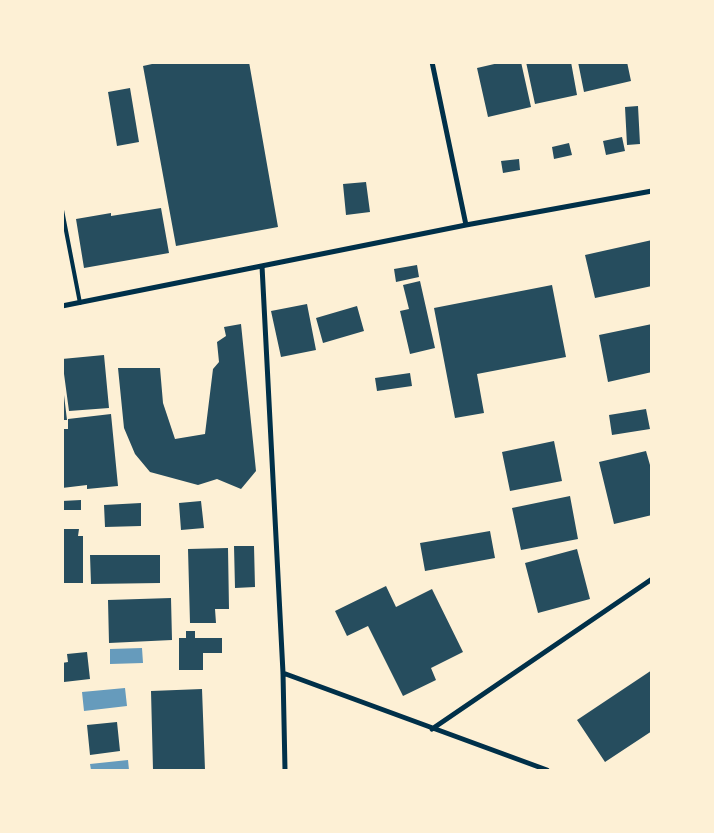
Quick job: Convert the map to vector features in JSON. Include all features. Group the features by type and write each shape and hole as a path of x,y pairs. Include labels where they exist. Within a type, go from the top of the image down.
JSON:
{"street":[{"path":"432,62 466,225"},
{"path":"62,306 466,225 652,191"},
{"path":"262,266 283,673 285,770"},
{"path":"432,729 652,580"},
{"path":"283,673 547,770"}],"lane":[{"path":"62,210 80,303"}],"water":[{"path":"142,648 143,663 110,664 110,649"},
{"path":"125,688 127,706 84,711 82,692"},
{"path":"128,760 129,770 91,770 90,764"}],"building":[{"path":"161,62 249,62 278,227 176,246 143,66"},
{"path":"503,62 521,62 531,107 488,117 477,68"},
{"path":"526,62 571,62 577,95 535,104"},
{"path":"578,62 627,62 631,81 584,92"},
{"path":"130,88 139,142 117,146 108,92"},
{"path":"638,106 640,144 627,145 625,107"},
{"path":"622,137 625,151 606,155 603,141"},
{"path":"569,143 572,155 554,159 552,147"},
{"path":"519,159 520,170 503,173 501,161"},
{"path":"366,182 370,212 346,215 343,184"},
{"path":"161,208 169,253 84,268 76,219 111,213 111,216"},
{"path":"652,240 652,286 595,298 585,255"},
{"path":"417,265 419,277 396,282 394,269"},
{"path":"420,281 435,348 410,354 400,311 409,309 403,285"},
{"path":"552,285 566,357 477,374 484,413 455,418 434,308"},
{"path":"307,304 316,350 281,357 271,311"},
{"path":"357,306 364,331 323,343 316,318"},
{"path":"241,324 256,471 241,489 217,479 198,485 150,472 135,454 124,428 118,368 160,368 163,403 175,439 205,434 213,369 219,362 217,342 226,336 224,327"},
{"path":"652,324 652,372 608,382 599,335"},
{"path":"104,355 109,408 69,411 62,359"},
{"path":"410,373 412,386 377,391 375,378"},
{"path":"62,395 64,395 67,420 62,420"},
{"path":"646,409 650,429 612,435 609,415"},
{"path":"111,414 118,486 87,489 87,485 62,488 62,429 68,429 68,419"},
{"path":"554,441 562,481 510,491 502,452"},
{"path":"646,451 652,472 652,515 614,524 599,462"},
{"path":"570,496 578,539 521,550 512,508"},
{"path":"81,500 81,510 62,510 62,501"},
{"path":"201,501 204,528 181,530 179,503"},
{"path":"141,503 141,526 105,527 104,505"},
{"path":"62,529 79,529 78,536 83,536 83,583 62,583"},
{"path":"490,531 495,558 425,571 420,543"},
{"path":"234,546 254,546 255,587 235,588"},
{"path":"228,548 229,609 215,609 216,623 190,623 188,549"},
{"path":"577,549 590,599 538,613 525,563"},
{"path":"90,555 160,555 160,583 91,584"},
{"path":"386,586 396,607 432,589 463,652 431,668 436,680 403,696 368,626 347,636 335,611"},
{"path":"171,598 172,640 109,643 108,600"},
{"path":"186,631 195,631 195,638 222,638 222,653 203,653 203,670 179,670 179,638 186,638"},
{"path":"87,652 90,679 64,682 62,663 68,662 67,654"},
{"path":"652,670 652,731 605,762 577,720"},
{"path":"202,689 205,770 153,770 151,691"},
{"path":"117,722 120,751 90,755 87,725"}]}
